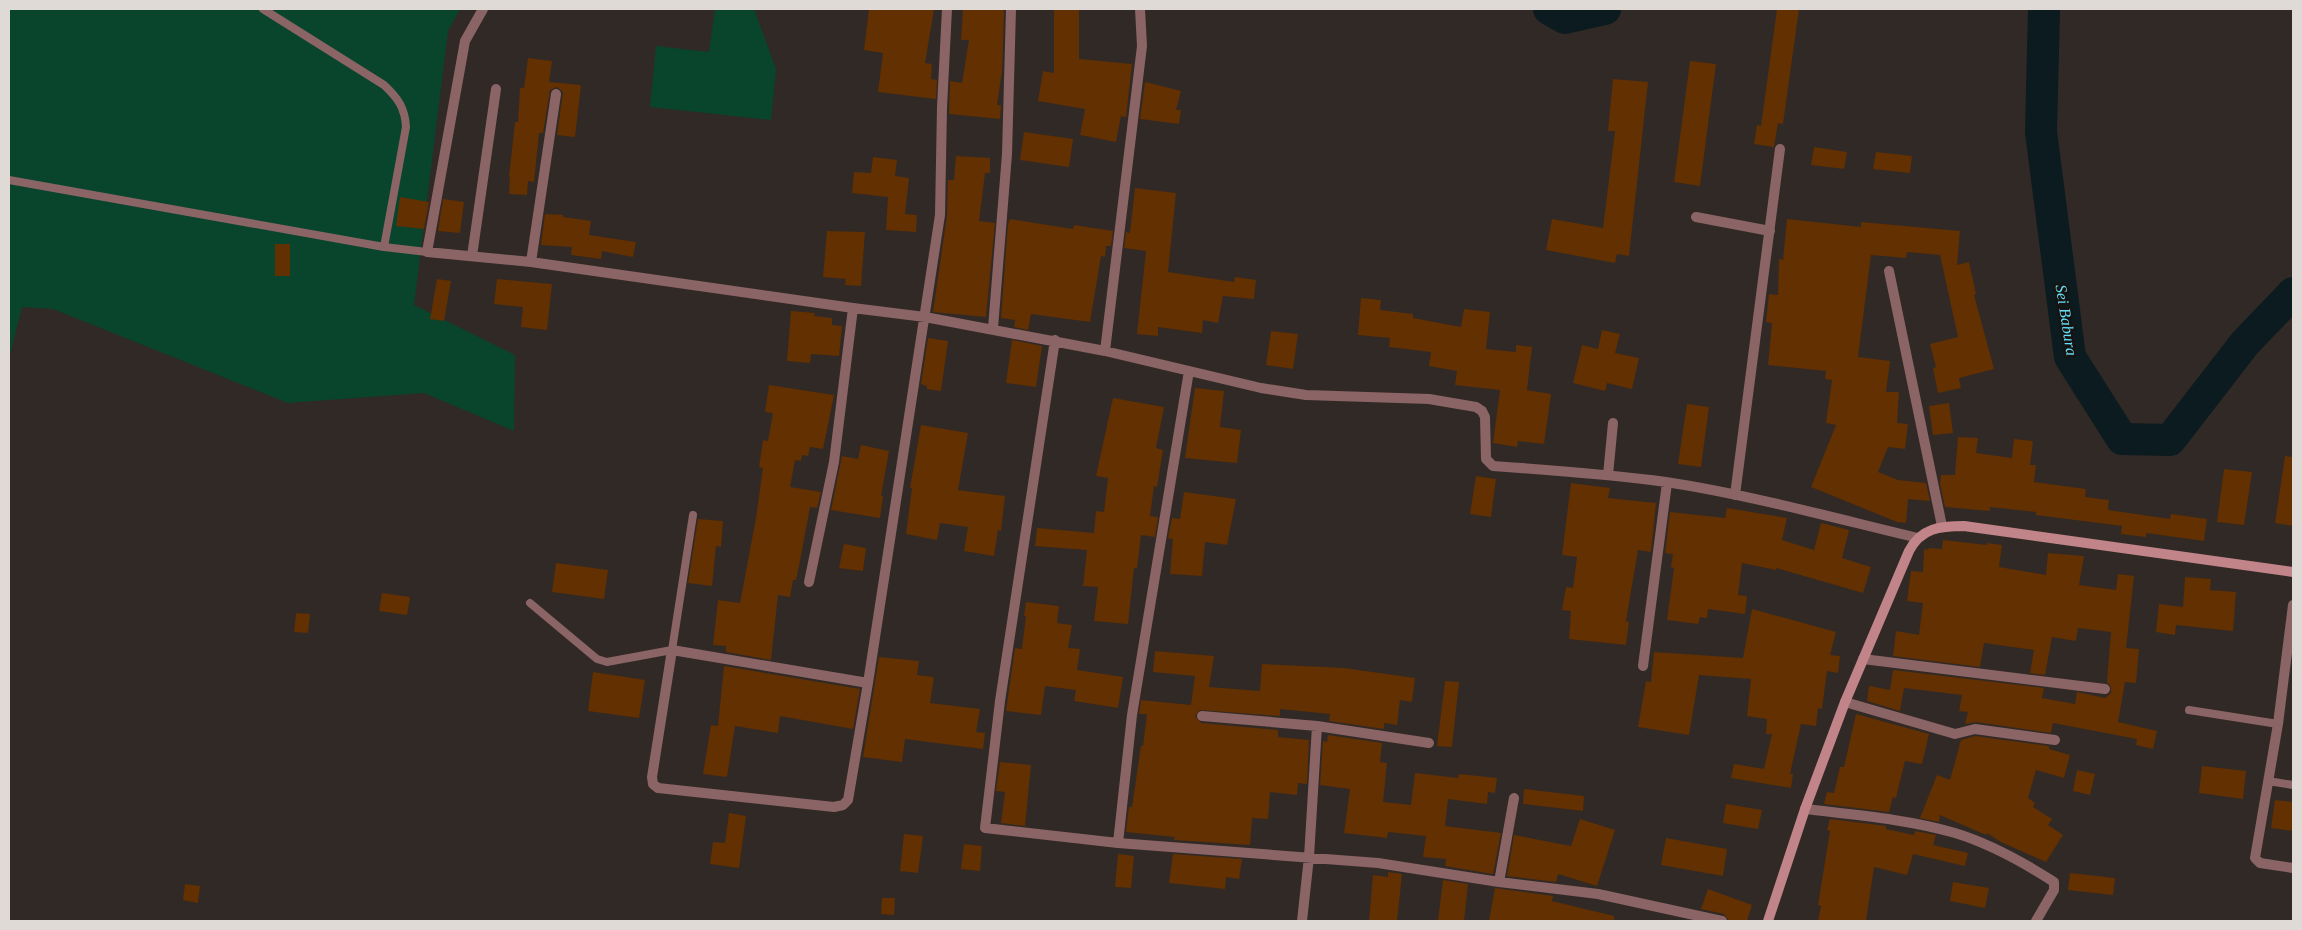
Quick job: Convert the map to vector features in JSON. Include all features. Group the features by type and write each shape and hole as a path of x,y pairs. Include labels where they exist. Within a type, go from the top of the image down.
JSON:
{"main road":[{"path":"1768,921 1805,809 1862,659 1909,552 1918,538 1928,530 1942,526 1964,526 2293,572"}],"street":[{"path":"483,9 464,41 427,252 531,262 925,317 1055,340 1261,388 1306,395 1430,399 1476,408 1482,411 1485,417 1486,459 1493,466 1608,475 1667,483 1735,495 1918,538"},
{"path":"868,683 672,650 652,777 653,784 658,788 834,807 842,806 848,800 868,683 940,215 942,107 947,9"},
{"path":"992,328 1007,154 1011,9"},
{"path":"1105,351 1142,46 1140,9"},
{"path":"472,256 496,89"},
{"path":"531,262 556,94"},
{"path":"1735,495 1780,149"},
{"path":"1696,217 1770,231"},
{"path":"1889,271 1942,526"},
{"path":"809,582 834,462 853,308"},
{"path":"1055,340 1000,701 984,826 987,830 1378,863 1499,882 1598,894 1722,921"},
{"path":"1118,842 1132,715 1189,371"},
{"path":"1608,475 1613,423"},
{"path":"1643,666 1667,483"},
{"path":"2293,605 2278,724 2255,858 2260,863 2293,868"},
{"path":"1862,659 2105,689"},
{"path":"1845,702 1954,734 1976,729 2055,740"},
{"path":"1202,716 1317,726 1429,743"},
{"path":"1302,921 1309,857 1317,726"},
{"path":"1499,882 1514,798"},
{"path":"1805,809 1908,823 1955,833 1996,848 2054,882 2054,890 2036,921"}],"lane":[{"path":"263,9 384,85 399,99 405,114 406,127 384,247"},
{"path":"9,180 384,247 427,252"},
{"path":"530,603 598,659 607,662 672,650 693,515"},
{"path":"2189,710 2278,724"},
{"path":"2268,781 2293,785"}],"green space":[{"path":"9,9 460,9 448,31 414,305 515,355 514,431 424,393 288,403 53,309 22,307 9,358"},
{"path":"715,9 754,9 776,69 771,120 650,107 656,46 709,52"}],"building":[{"path":"869,9 934,9 925,63 932,64 931,79 937,80 936,99 878,92 883,53 864,50"},
{"path":"963,9 1003,9 1002,71 997,105 1001,105 1000,119 949,114 950,81 962,83 969,40 961,40"},
{"path":"1054,9 1079,9 1079,59 1132,64 1126,117 1121,116 1116,142 1080,135 1085,109 1038,101 1043,71 1054,73"},
{"path":"1777,9 1799,9 1783,124 1778,123 1774,147 1754,144 1757,125 1761,126"},
{"path":"528,58 552,61 549,82 581,85 575,137 557,135 563,92 557,87 550,90 543,133 539,133 534,182 528,181 527,195 509,194 515,122 518,122 520,88 524,88"},
{"path":"1690,61 1716,64 1700,186 1674,182"},
{"path":"1613,79 1648,82 1629,256 1617,254 1615,263 1546,250 1552,219 1603,228 1615,131 1608,131"},
{"path":"1145,82 1181,91 1176,110 1181,110 1179,124 1140,119"},
{"path":"1024,132 1073,139 1069,167 1020,160"},
{"path":"1814,147 1847,152 1844,169 1811,165"},
{"path":"1876,152 1912,156 1910,173 1873,169"},
{"path":"956,156 990,158 990,173 985,173 979,221 995,223 986,317 933,312 947,216 948,180 954,180"},
{"path":"873,157 897,160 895,176 909,178 905,214 917,215 916,232 886,230 888,197 852,193 854,172 871,173"},
{"path":"1135,188 1176,193 1168,272 1234,282 1235,277 1256,280 1254,299 1223,296 1218,323 1203,320 1202,333 1158,327 1158,336 1137,334 1146,251 1124,248 1126,232 1130,233"},
{"path":"400,197 429,202 424,229 396,226"},
{"path":"443,199 464,202 460,233 438,231"},
{"path":"545,214 563,215 563,217 591,221 589,235 636,242 633,257 602,251 601,259 571,255 572,247 541,245"},
{"path":"1010,219 1073,229 1074,225 1113,231 1111,246 1106,246 1105,257 1101,256 1090,322 1031,314 1028,330 1014,327 1015,320 1001,318 1008,224"},
{"path":"1787,219 1861,227 1861,222 1960,231 1957,265 1969,262 1976,294 1974,295 1994,369 1959,378 1961,388 1938,393 1933,368 1936,367 1930,344 1958,337 1940,255 1907,252 1906,258 1871,255 1858,357 1890,361 1886,392 1899,392 1897,423 1908,424 1905,449 1888,447 1878,472 1898,480 1926,483 1930,501 1908,499 1906,523 1897,522 1811,487 1836,425 1826,423 1832,380 1825,379 1826,371 1768,365 1772,323 1766,322 1769,294 1778,295 1779,259 1783,260"},
{"path":"827,231 865,232 861,286 845,285 846,279 823,277"},
{"path":"275,244 290,244 290,276 275,276"},
{"path":"437,279 451,281 444,321 430,319"},
{"path":"497,279 552,284 547,330 521,327 523,307 494,304"},
{"path":"1361,298 1381,300 1380,310 1413,314 1413,318 1461,327 1464,309 1490,312 1486,349 1516,352 1516,345 1532,347 1527,390 1551,394 1544,444 1518,441 1517,447 1493,443 1500,390 1455,385 1457,371 1429,366 1431,352 1389,347 1390,338 1358,335"},
{"path":"791,311 815,313 814,316 832,318 832,325 842,326 839,356 811,354 810,363 787,361"},
{"path":"1602,330 1620,334 1615,353 1639,358 1632,389 1607,383 1605,391 1573,383 1582,345 1598,349"},
{"path":"1271,331 1298,334 1293,369 1266,365"},
{"path":"928,338 948,341 941,391 927,389 927,386 921,384"},
{"path":"1012,340 1042,346 1036,387 1006,383"},
{"path":"769,385 834,395 823,449 810,447 808,456 802,455 801,461 795,460 790,487 821,492 817,508 810,507 796,580 793,580 790,597 778,595 771,660 726,652 726,646 713,645 718,600 740,603 756,518 763,468 759,467 763,440 768,441 773,413 765,412"},
{"path":"1195,388 1224,391 1220,427 1241,430 1237,463 1185,458"},
{"path":"1113,398 1164,407 1156,448 1163,450 1157,487 1154,486 1150,516 1158,517 1155,537 1141,535 1137,568 1134,568 1128,624 1094,621 1098,587 1083,586 1087,550 1035,546 1037,528 1094,533 1096,511 1104,512 1108,478 1096,476"},
{"path":"1949,403 1953,433 1933,435 1929,406"},
{"path":"1687,404 1709,407 1701,467 1678,464"},
{"path":"921,425 968,433 958,490 1005,496 1001,531 998,530 994,556 964,551 968,527 940,523 937,540 906,534 912,488 910,488"},
{"path":"1958,437 1978,438 1976,453 2012,458 2014,439 2033,441 2030,465 2036,465 2034,482 2086,489 2085,497 2109,500 2108,510 2170,519 2171,514 2207,519 2204,541 2146,533 2146,537 2121,534 2122,526 2036,515 2036,512 1990,507 1990,511 1945,507 1940,484 1941,475 1955,475"},
{"path":"861,445 889,451 881,496 883,496 880,518 831,510 842,456 858,459"},
{"path":"2285,456 2293,457 2293,526 2275,523"},
{"path":"2224,469 2252,472 2244,525 2217,522"},
{"path":"1476,476 1496,479 1491,517 1470,514"},
{"path":"1571,483 1610,488 1608,498 1656,503 1651,552 1638,550 1626,621 1629,622 1626,645 1569,639 1571,611 1562,610 1566,587 1573,588 1577,557 1562,555"},
{"path":"1184,492 1236,499 1227,545 1205,542 1202,576 1170,574 1173,539 1168,538 1172,518 1180,519"},
{"path":"1727,508 1787,518 1782,540 1814,550 1821,523 1849,530 1842,558 1871,567 1863,593 1776,568 1776,570 1742,563 1738,595 1747,596 1745,614 1708,609 1707,618 1700,617 1698,624 1667,620 1674,568 1671,567 1673,554 1665,553 1670,512 1725,518"},
{"path":"698,519 723,521 721,547 716,546 712,586 688,583"},
{"path":"1943,540 2002,545 1999,567 2046,575 2048,553 2084,556 2079,585 2116,590 2118,574 2134,576 2126,648 2139,649 2136,683 2125,682 2118,722 2157,731 2153,749 2136,745 2137,739 2053,723 2051,733 1976,722 1965,724 1968,712 1959,711 1962,695 1904,688 1900,711 1867,701 1869,686 1890,690 1893,670 2044,688 2042,698 2075,704 2077,692 2105,698 2111,693 2111,687 2107,682 2111,632 2078,628 2076,641 2052,637 2045,675 2030,673 2034,650 1984,643 1980,667 1893,656 1896,631 1919,635 1923,603 1907,601 1911,571 1923,572 1924,549 1942,549"},
{"path":"844,544 866,548 863,571 839,568"},
{"path":"556,563 608,570 604,599 552,592"},
{"path":"2185,577 2211,579 2210,590 2236,592 2233,631 2176,625 2175,635 2156,632 2159,604 2183,607"},
{"path":"382,593 410,597 407,615 379,611"},
{"path":"1026,602 1059,606 1057,623 1072,625 1068,648 1080,649 1077,670 1123,677 1118,708 1074,701 1076,690 1045,686 1041,715 1006,711 1015,648 1022,649"},
{"path":"1752,609 1836,632 1830,655 1840,656 1838,673 1827,671 1822,709 1818,708 1816,726 1801,724 1790,774 1793,774 1791,788 1731,778 1734,764 1764,769 1772,734 1766,734 1767,719 1747,716 1751,679 1699,675 1689,735 1638,727 1646,681 1651,682 1654,652 1743,658"},
{"path":"296,613 310,614 308,633 294,632"},
{"path":"1155,651 1214,656 1209,687 1260,691 1262,664 1344,668 1415,678 1412,702 1400,700 1397,725 1384,723 1384,729 1329,721 1330,714 1280,709 1280,716 1200,710 1195,716 1201,723 1278,730 1278,737 1309,740 1307,784 1298,783 1297,795 1270,792 1268,819 1252,818 1250,845 1174,840 1175,837 1126,832 1129,807 1132,807 1141,746 1143,746 1147,714 1139,714 1141,700 1191,705 1195,676 1153,672"},
{"path":"879,657 919,661 917,675 934,677 930,703 980,709 976,732 985,733 983,749 905,739 902,762 863,757"},
{"path":"724,666 860,689 853,729 780,716 778,733 735,726 727,777 703,774 711,725 718,726"},
{"path":"593,672 645,680 639,718 588,711"},
{"path":"1445,681 1459,682 1452,747 1437,746"},
{"path":"1856,714 1929,734 1922,764 1905,761 1896,798 1893,797 1889,812 1824,804 1827,792 1834,793 1840,767 1844,767"},
{"path":"1328,735 1382,743 1380,762 1387,763 1383,802 1411,805 1415,773 1458,778 1459,774 1497,778 1495,793 1488,792 1487,804 1448,799 1445,826 1501,833 1493,874 1445,866 1446,859 1423,857 1426,836 1388,832 1387,838 1344,833 1350,789 1320,785 1323,741 1327,742"},
{"path":"1975,736 2049,746 2049,749 2070,755 2064,778 2036,770 2028,798 2035,803 2033,807 2052,819 2048,825 2063,835 2046,862 2001,842 1987,833 1986,835 1940,815 1939,822 1920,818 1937,775 1950,780 1961,740"},
{"path":"1000,762 1031,765 1025,826 1001,823 1005,792 996,791"},
{"path":"2202,766 2246,771 2243,799 2199,793"},
{"path":"2077,770 2095,774 2090,795 2073,791"},
{"path":"1524,789 1584,796 1583,811 1523,804"},
{"path":"2275,800 2293,802 2293,831 2271,828"},
{"path":"1726,804 1762,810 1758,829 1723,823"},
{"path":"729,813 746,816 739,868 710,864 713,842 725,843"},
{"path":"1580,819 1615,830 1597,886 1558,874 1556,882 1507,876 1514,835 1571,846"},
{"path":"1830,819 1886,826 1886,829 1914,835 1915,831 1936,835 1933,845 1968,853 1965,866 1913,854 1907,875 1874,867 1866,921 1818,921 1821,906 1818,905 1830,831 1827,830"},
{"path":"904,834 923,836 918,873 900,871"},
{"path":"1666,838 1727,849 1723,876 1661,865"},
{"path":"964,844 982,846 980,871 961,869"},
{"path":"1118,854 1134,856 1131,888 1115,887"},
{"path":"1173,854 1242,859 1239,879 1226,877 1225,889 1169,883"},
{"path":"1388,872 1402,874 1397,921 1369,921 1373,875 1388,877"},
{"path":"2070,873 2115,878 2113,895 2068,890"},
{"path":"1443,880 1468,884 1464,921 1438,921"},
{"path":"1953,882 1989,888 1985,908 1950,901"},
{"path":"185,884 200,886 198,903 183,900"},
{"path":"1495,888 1553,896 1552,901 1614,916 1614,921 1489,921"},
{"path":"1708,889 1752,905 1747,921 1729,921 1724,914 1701,909"},
{"path":"882,898 895,898 894,915 881,914"}],"waterway":[{"name":"Sei Babura","path":"1549,9 1565,18 1605,9"},
{"name":"Sei Babura","path":"2044,9 2041,132 2070,357 2122,439 2170,440 2245,343 2293,293"}]}
